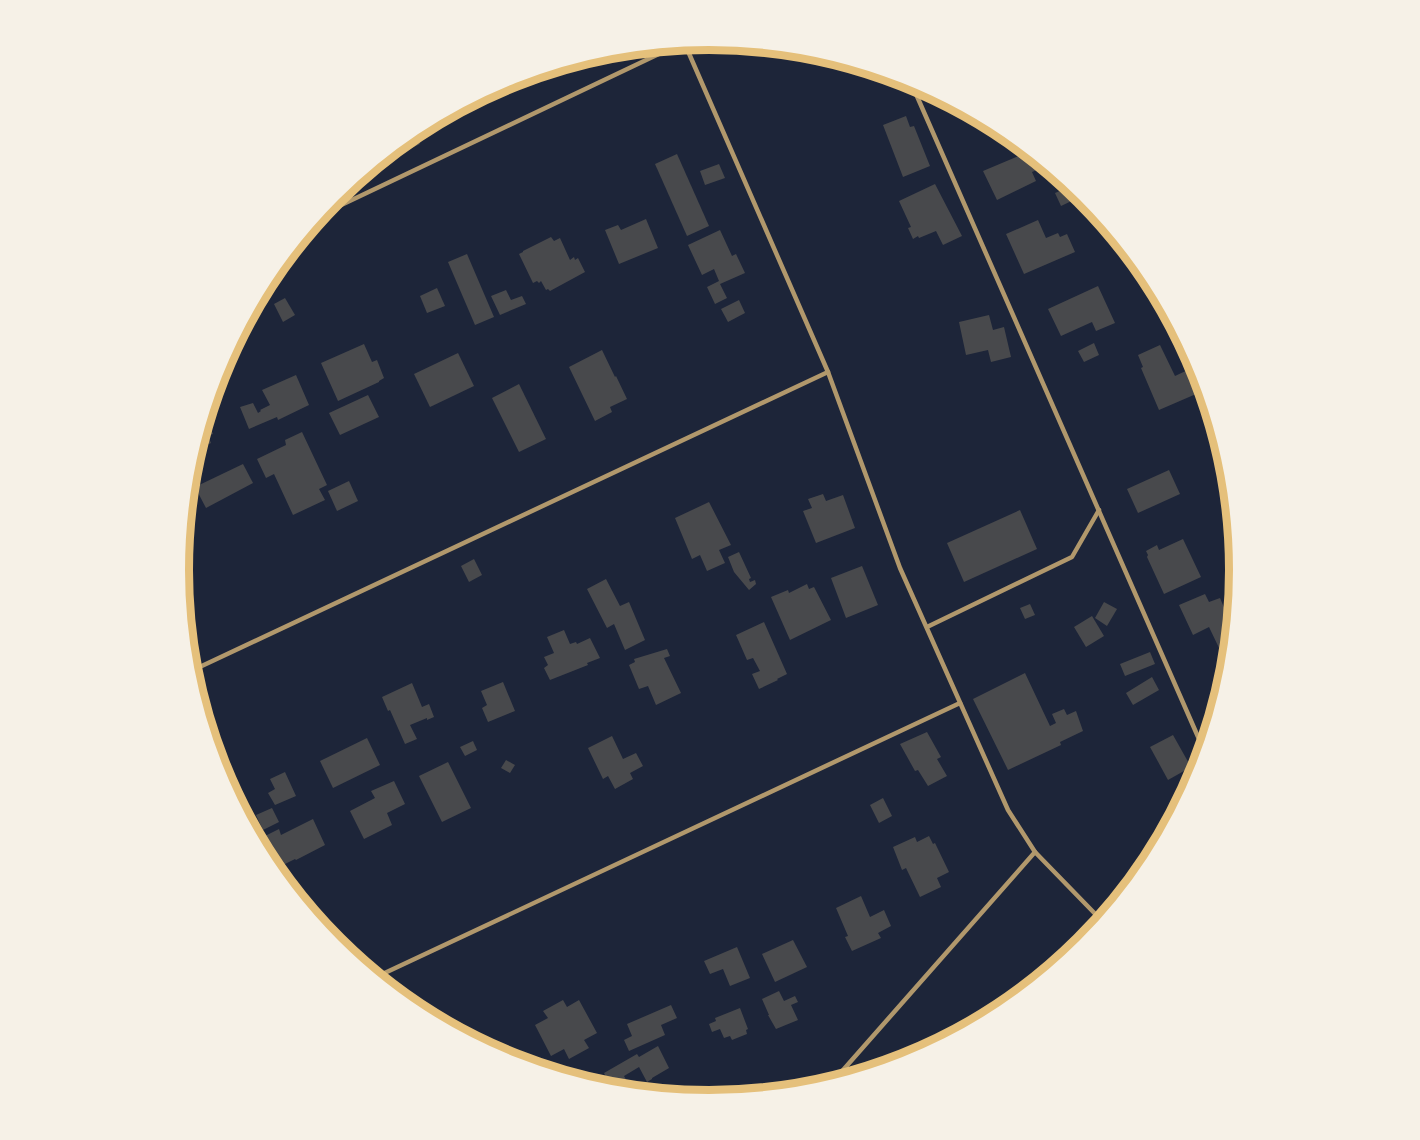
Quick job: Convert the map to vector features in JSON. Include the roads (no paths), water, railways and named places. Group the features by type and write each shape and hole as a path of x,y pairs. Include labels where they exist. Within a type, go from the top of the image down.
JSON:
{"lane":[{"path":"688,51 828,372 900,568 1008,810 1035,852 1098,916"},
{"path":"338,207 663,52"},
{"path":"915,92 1201,743"},
{"path":"199,667 828,372"},
{"path":"927,627 1072,557 1099,510"},
{"path":"382,974 960,703"},
{"path":"839,1074 1035,852"}]}
